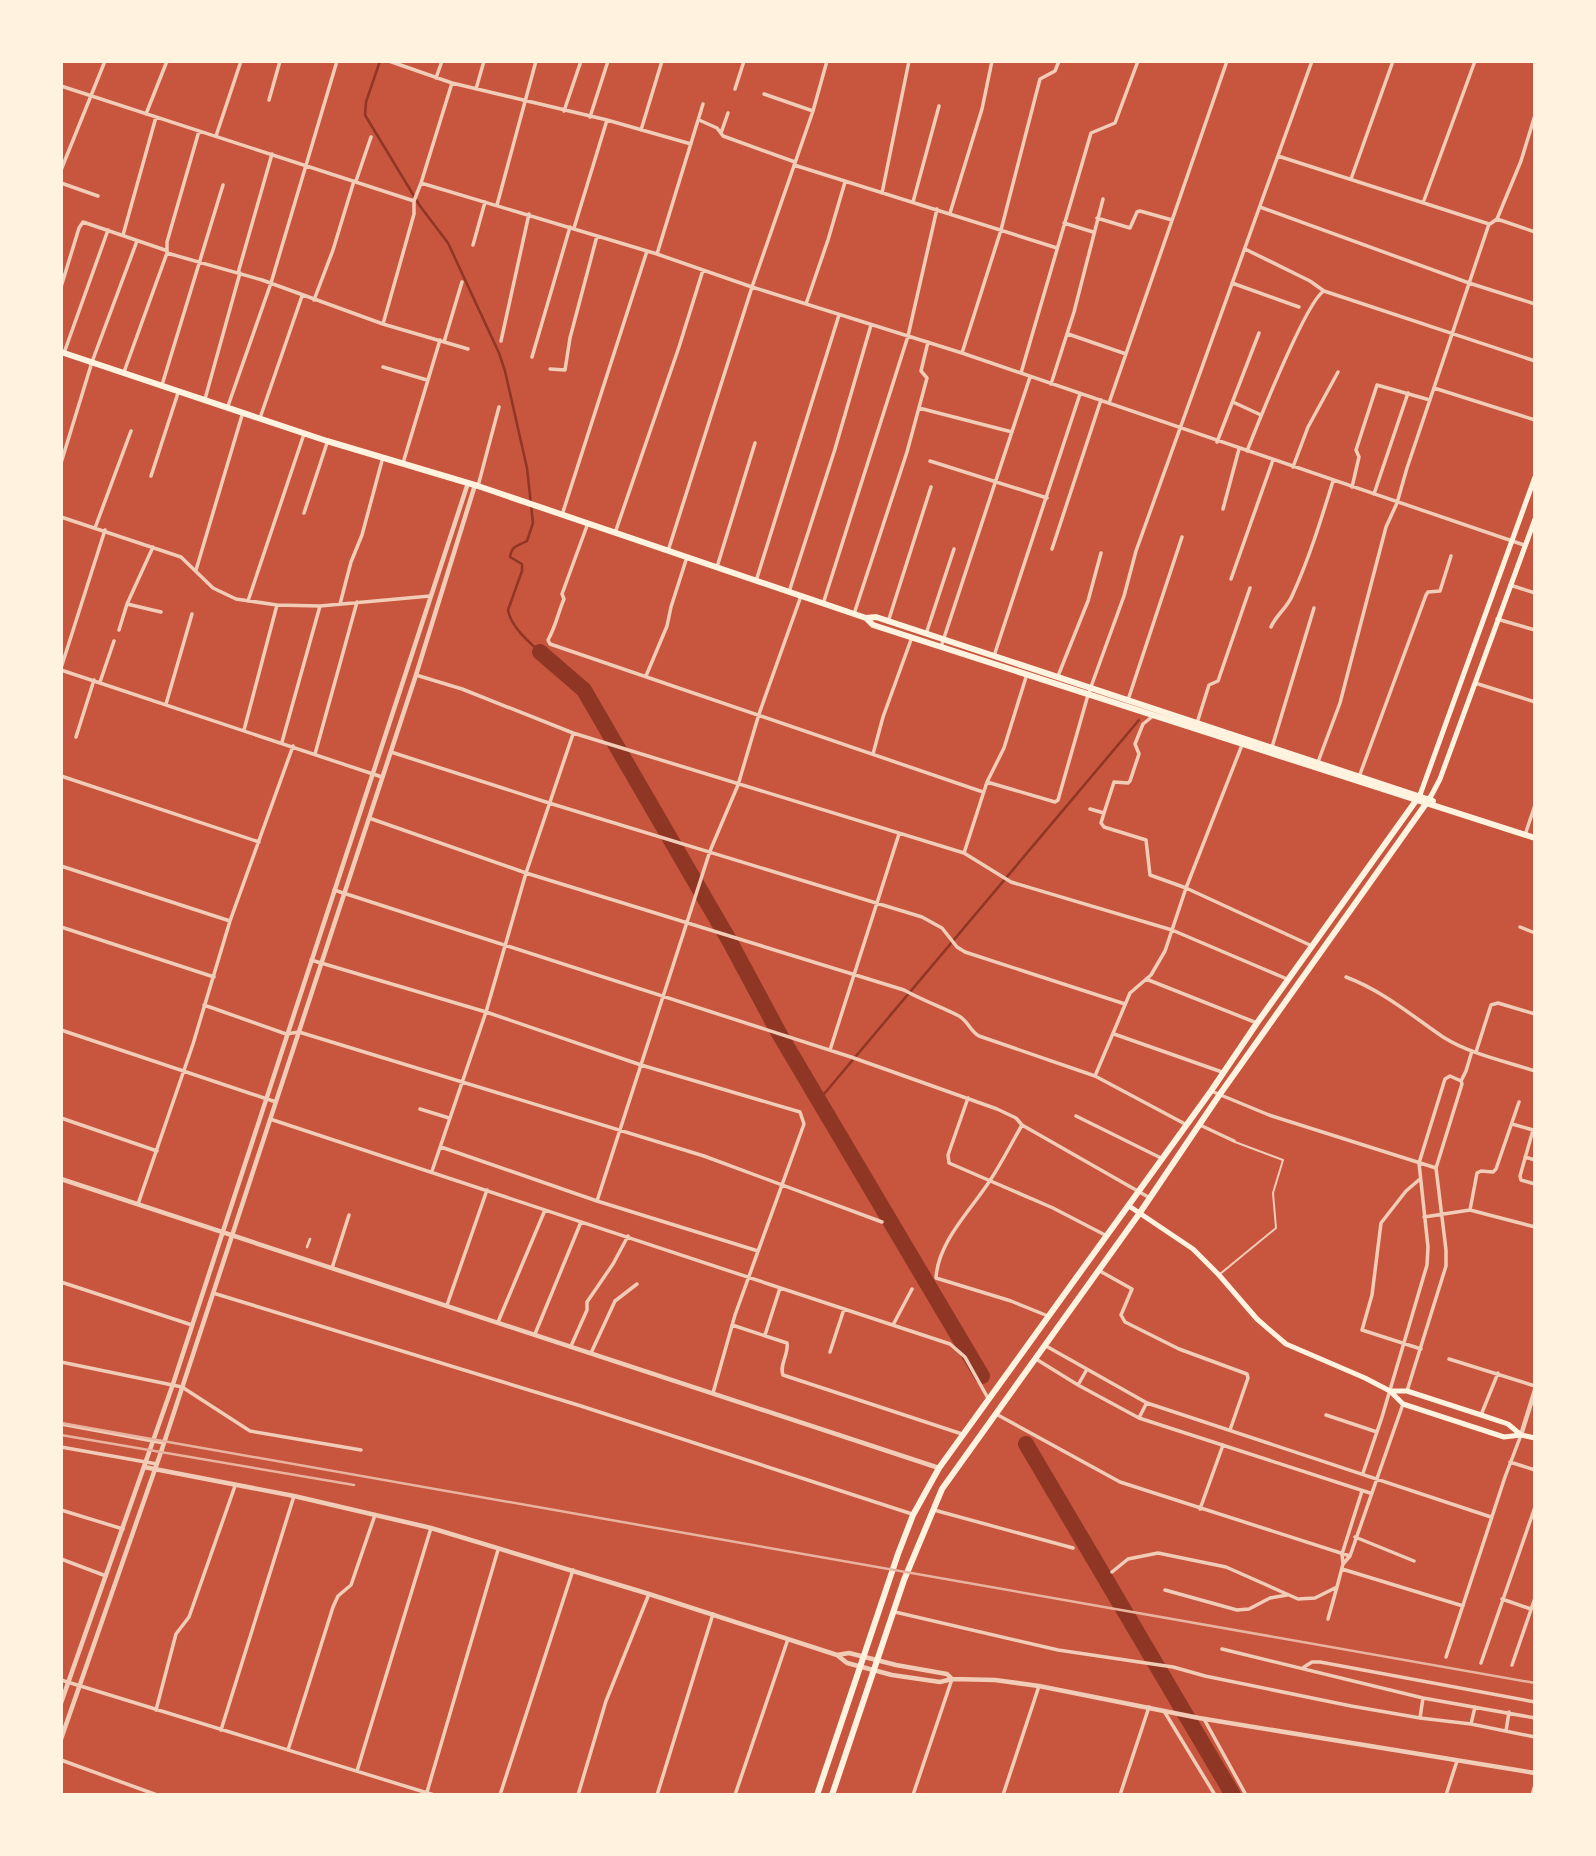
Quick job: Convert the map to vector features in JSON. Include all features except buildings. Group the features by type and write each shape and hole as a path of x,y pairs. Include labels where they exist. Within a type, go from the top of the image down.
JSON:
{"main road":[{"path":"63,353 304,433 562,514 866,618 876,617 1027,674 1243,741 1535,838"},
{"path":"817,1795 913,1515 939,1468 1140,1192 1418,798 1535,477"},
{"path":"832,1795 913,1555 942,1489 1037,1359 1220,1094 1428,801 1440,779 1535,519"},
{"path":"866,618 873,625 994,656 1058,677 1089,692 1128,700 1154,713 1197,723 1243,741 1272,747 1317,766"},
{"path":"1129,1206 1186,1244 1219,1275 1257,1319 1286,1344 1390,1391 1403,1404 1504,1437 1521,1435 1535,1438"},
{"path":"1390,1391 1407,1391 1508,1424 1521,1435"}],"street":[{"path":"61,170 105,61"},
{"path":"146,114 167,61"},
{"path":"216,136 241,61"},
{"path":"269,100 280,61"},
{"path":"227,407 271,283 337,61"},
{"path":"388,61 452,83 607,120 691,144"},
{"path":"436,78 442,61"},
{"path":"476,89 484,61"},
{"path":"497,205 537,61"},
{"path":"564,111 581,61"},
{"path":"590,117 608,61"},
{"path":"641,130 662,61"},
{"path":"735,89 744,61"},
{"path":"668,551 752,287 813,111 827,61"},
{"path":"882,193 909,61"},
{"path":"950,213 982,108 992,61"},
{"path":"962,353 1001,230 1040,79 1055,71 1059,61"},
{"path":"1021,373 1091,133 1115,123 1138,61"},
{"path":"1109,403 1227,61"},
{"path":"987,782 1057,802 1089,692 1124,596 1136,551 1312,61"},
{"path":"1351,179 1393,61"},
{"path":"1423,203 1475,61"},
{"path":"383,324 414,214 415,198 452,83"},
{"path":"61,86 415,198"},
{"path":"764,94 813,111"},
{"path":"657,254 704,104"},
{"path":"913,202 939,106"},
{"path":"721,133 728,113"},
{"path":"1317,766 1343,691 1386,527 1398,503 1489,224 1497,219 1521,161 1535,115"},
{"path":"123,235 156,117"},
{"path":"699,119 717,128 723,136 845,183 1058,248"},
{"path":"532,357 607,120"},
{"path":"124,374 166,251 199,131"},
{"path":"314,300 371,137"},
{"path":"205,399 272,154"},
{"path":"1278,156 1489,224"},
{"path":"61,183 98,195"},
{"path":"421,183 657,254 962,353 1525,545"},
{"path":"806,304 845,183"},
{"path":"162,385 223,185"},
{"path":"1051,384 1068,334 1102,199"},
{"path":"473,245 485,202"},
{"path":"1260,207 1469,283 1535,304"},
{"path":"823,604 908,336 937,209"},
{"path":"1097,218 1130,228 1140,211 1172,220"},
{"path":"500,341 529,214"},
{"path":"1497,219 1535,232"},
{"path":"61,287 81,224 86,222 137,242 271,283 383,324 468,349"},
{"path":"1064,223 1093,232"},
{"path":"63,353 108,230"},
{"path":"550,369 565,370 570,338 597,236"},
{"path":"61,463 92,362 137,242"},
{"path":"1245,249 1310,281 1324,291 1535,361"},
{"path":"562,514 646,251"},
{"path":"615,533 703,270"},
{"path":"403,463 462,282"},
{"path":"1233,283 1299,307"},
{"path":"1247,452 1261,415 1314,300 1324,291"},
{"path":"260,418 302,296"},
{"path":"756,581 839,315"},
{"path":"789,592 871,325"},
{"path":"1217,442 1259,333"},
{"path":"1068,334 1126,354"},
{"path":"854,614 919,408 927,378 921,371 928,342"},
{"path":"383,367 428,380"},
{"path":"1293,467 1308,428 1338,372"},
{"path":"942,643 1030,377"},
{"path":"1352,487 1359,457 1356,450 1377,385 1430,400"},
{"path":"1434,388 1535,420"},
{"path":"151,476 179,390"},
{"path":"1373,495 1408,393"},
{"path":"994,656 1080,394"},
{"path":"1052,549 1101,400"},
{"path":"1233,402 1261,415"},
{"path":"61,1739 155,1471 416,675 499,407"},
{"path":"919,408 1012,432"},
{"path":"195,570 243,412"},
{"path":"95,527 131,431"},
{"path":"248,601 304,433"},
{"path":"304,513 327,440"},
{"path":"717,567 755,443"},
{"path":"1223,509 1239,449"},
{"path":"340,604 383,457"},
{"path":"1231,579 1273,460"},
{"path":"930,461 1047,498"},
{"path":"1271,627 1275,617 1291,600 1306,565 1333,481"},
{"path":"61,1703 146,1465 430,597 473,485"},
{"path":"888,622 931,487"},
{"path":"61,517 181,557 212,589 236,599 277,605 320,606 430,597"},
{"path":"588,523 562,594 564,599 559,609 560,616 548,642 983,792"},
{"path":"105,530 61,669 382,777"},
{"path":"1128,700 1182,537"},
{"path":"120,630 127,604 153,547"},
{"path":"926,634 954,549"},
{"path":"1058,677 1088,601 1101,553"},
{"path":"1358,779 1426,595 1428,592 1440,592 1451,556"},
{"path":"646,676 667,626 687,557"},
{"path":"1510,584 1535,593"},
{"path":"1197,723 1209,685 1218,681 1251,588"},
{"path":"597,1201 699,883 738,785 759,714 802,596"},
{"path":"315,754 357,602"},
{"path":"127,604 161,612"},
{"path":"244,730 277,605"},
{"path":"282,743 320,606"},
{"path":"1272,747 1314,608"},
{"path":"166,704 192,614"},
{"path":"1497,619 1535,631"},
{"path":"873,754 883,717 912,637"},
{"path":"100,682 114,641"},
{"path":"964,853 983,792 1004,748 1027,674"},
{"path":"416,675 462,689 573,733 964,853 1011,882 1172,930 1288,979"},
{"path":"76,737 94,680"},
{"path":"1475,683 1535,702"},
{"path":"1154,713 1144,722 1135,744 1139,754 1130,781 1114,782 1101,823 1104,827 1146,840 1150,875 1186,888 1312,946"},
{"path":"432,1171 486,1012 526,873 573,733"},
{"path":"1095,1076 1130,993 1146,979 1160,960 1243,741"},
{"path":"138,1204 184,1071 230,921 293,746"},
{"path":"390,752 678,843 879,902 922,917 942,928 957,947 965,952 1125,1004"},
{"path":"61,776 259,842"},
{"path":"1525,835 1535,805"},
{"path":"1090,808 1104,813"},
{"path":"369,818 526,873 908,992 962,1017 979,1036 1095,1076 1187,1125"},
{"path":"830,1050 899,834"},
{"path":"61,866 230,921"},
{"path":"334,890 830,1050 968,1098 1016,1118 1022,1125 1150,1198"},
{"path":"61,927 214,977"},
{"path":"1520,927 1535,933"},
{"path":"311,960 486,1012 641,1065 796,1110 803,1115 804,1124 732,1325 713,1393"},
{"path":"1346,977 1386,996 1444,1038 1474,1052 1535,1071"},
{"path":"1146,979 1257,1023"},
{"path":"1407,1391 1446,1266 1436,1168 1461,1081 1489,1007 1498,1003 1535,1014"},
{"path":"204,1005 286,1034 299,1032 621,1130 783,1184 882,1222"},
{"path":"61,1030 276,1102"},
{"path":"1113,1034 1224,1073"},
{"path":"1363,1473 1390,1391 1428,1258 1419,1163 1445,1079 1450,1076 1461,1081"},
{"path":"1212,1091 1269,1115 1436,1168"},
{"path":"968,1098 948,1155 949,1163 1053,1208 1107,1236"},
{"path":"1470,1210 1477,1173 1495,1171 1519,1102"},
{"path":"420,1109 449,1118"},
{"path":"1076,1116 1163,1159"},
{"path":"61,1118 157,1151"},
{"path":"270,1119 950,1345 961,1352 989,1400"},
{"path":"1512,1124 1534,1130 1520,1178 1535,1184"},
{"path":"1022,1125 990,1181 947,1243 936,1278 1011,1301 1049,1316"},
{"path":"1200,1125 1234,1142"},
{"path":"441,1147 597,1201 758,1251"},
{"path":"1525,1157 1535,1160"},
{"path":"61,1179 939,1468"},
{"path":"1420,1180 1406,1191 1381,1223 1372,1295 1362,1329 1421,1349"},
{"path":"447,1305 487,1190"},
{"path":"498,1322 545,1210"},
{"path":"1423,1217 1470,1210 1535,1227"},
{"path":"332,1268 349,1215"},
{"path":"534,1334 581,1222"},
{"path":"571,1346 587,1310 587,1302 628,1236"},
{"path":"307,1247 310,1239"},
{"path":"1098,1270 1132,1289 1121,1315 1125,1322 1179,1349 1247,1374 1248,1378 1230,1431"},
{"path":"61,1282 192,1325"},
{"path":"591,1353 615,1301 637,1284"},
{"path":"765,1335 780,1288"},
{"path":"893,1325 912,1289"},
{"path":"213,1293 581,1406 913,1515"},
{"path":"830,1352 844,1309"},
{"path":"732,1325 788,1345 782,1368 783,1376 964,1434"},
{"path":"1046,1346 1147,1404 1492,1517"},
{"path":"1037,1359 1139,1418 1370,1493"},
{"path":"1446,1657 1535,1388 1498,1373 1449,1359"},
{"path":"61,1362 182,1387 250,1431 361,1450"},
{"path":"1078,1385 1087,1371"},
{"path":"1481,1415 1498,1373"},
{"path":"1139,1418 1147,1404"},
{"path":"1328,1619 1343,1567 1350,1556 1403,1404"},
{"path":"996,1414 1120,1482 1350,1556"},
{"path":"1326,1415 1377,1432"},
{"path":"61,1424 164,1443"},
{"path":"1200,1508 1223,1445"},
{"path":"61,1447 146,1465 157,1464"},
{"path":"1510,1462 1535,1470"},
{"path":"146,1465 155,1471 294,1496 431,1528 713,1614 837,1655 847,1663 873,1671 940,1682 952,1679 995,1680 1039,1686 1202,1718 1535,1773"},
{"path":"156,1710 176,1634 189,1616 235,1486"},
{"path":"1343,1567 1342,1554 1362,1490"},
{"path":"220,1730 294,1496"},
{"path":"1481,1663 1535,1507"},
{"path":"932,1509 1073,1548"},
{"path":"61,1510 123,1529"},
{"path":"288,1750 336,1600 351,1585 375,1514"},
{"path":"357,1771 431,1528"},
{"path":"1355,1537 1414,1561"},
{"path":"426,1792 498,1550"},
{"path":"1112,1572 1136,1556 1158,1553 1226,1567 1289,1595 1307,1600 1337,1587"},
{"path":"61,1559 106,1576"},
{"path":"1343,1567 1463,1606"},
{"path":"500,1795 574,1570"},
{"path":"1165,1590 1237,1610 1249,1609 1270,1598 1289,1595"},
{"path":"578,1795 606,1702 649,1594"},
{"path":"1513,1665 1535,1598"},
{"path":"1502,1599 1531,1609"},
{"path":"893,1611 1058,1650 1161,1665 1324,1701 1535,1737"},
{"path":"657,1795 713,1614"},
{"path":"735,1795 788,1639"},
{"path":"1222,1649 1423,1698 1535,1718"},
{"path":"837,1655 849,1653 876,1661 947,1674 952,1679"},
{"path":"1304,1667 1312,1662 1320,1662 1535,1702"},
{"path":"913,1795 952,1679"},
{"path":"61,1680 435,1795"},
{"path":"1003,1795 1039,1686"},
{"path":"1420,1718 1423,1698"},
{"path":"1120,1795 1149,1707"},
{"path":"1471,1724 1475,1707"},
{"path":"1166,1711 1214,1795"},
{"path":"1506,1731 1509,1713"},
{"path":"1202,1718 1246,1795"},
{"path":"1446,1795 1458,1759"},
{"path":"61,1760 158,1795"},
{"path":"1532,1795 1535,1785"}],"lane":[{"path":"1219,1275 1276,1228 1273,1193 1283,1160 1234,1142"}],"waterway":[{"path":"380,61 366,102 365,115 420,206 448,243 505,371 527,468 533,523 527,541 516,546 511,553 510,557 522,564 522,571 508,610 516,628 540,652"},
{"path":"540,652 584,690 729,940 780,1035 982,1376"},
{"path":"819,1100 1139,720"},
{"path":"1026,1444 1233,1795"}],"railway":[{"path":"61,1423 1535,1683"},
{"path":"61,1435 354,1485"}]}
